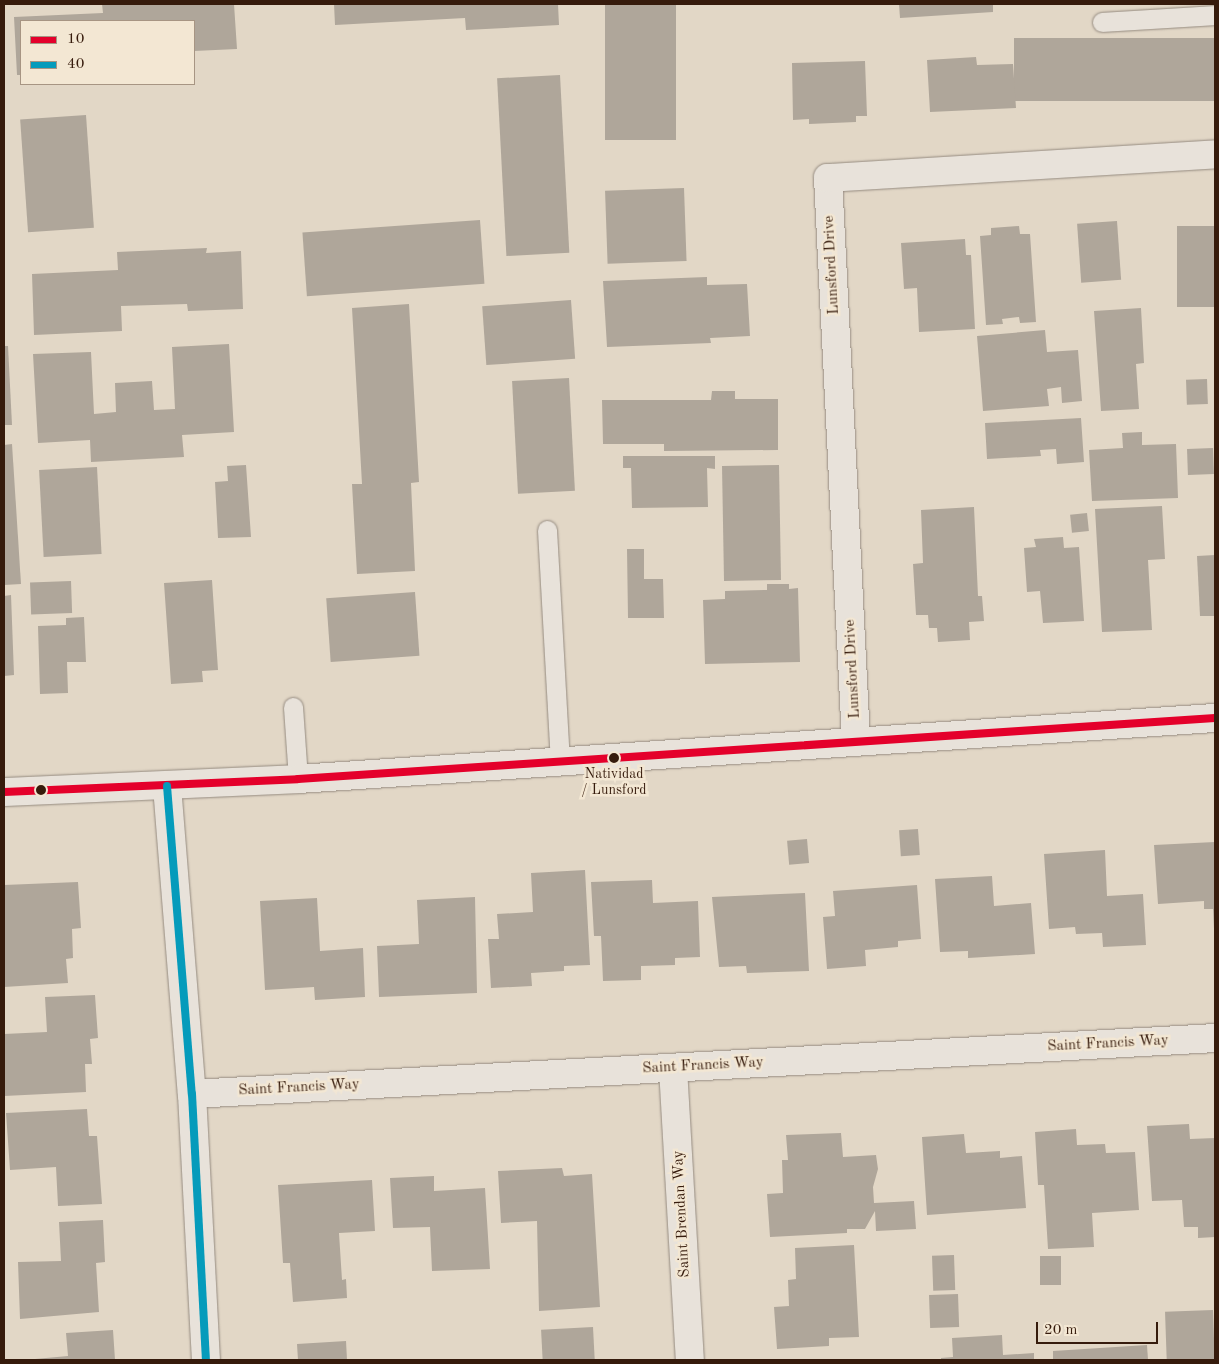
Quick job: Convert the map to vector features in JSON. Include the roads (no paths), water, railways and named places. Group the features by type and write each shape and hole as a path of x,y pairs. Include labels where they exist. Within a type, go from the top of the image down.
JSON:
{"street":[{"name":"Lunsford Drive","path":"856,740 828,178 1215,154"},
{"path":"4,792 167,786 298,778 1215,718"},
{"path":"167,786 192,1094 206,1360"},
{"name":"Saint Francis Way","path":"192,1094 1215,1038"},
{"name":"Saint Brendan Way","path":"673,1068 690,1360"}],"lane":[{"path":"1102,22 1215,16"},
{"path":"547,530 560,760"},
{"path":"293,707 298,778"}],"place":[{"name":"Natividad / Lunsford","path":"614,758"}]}
